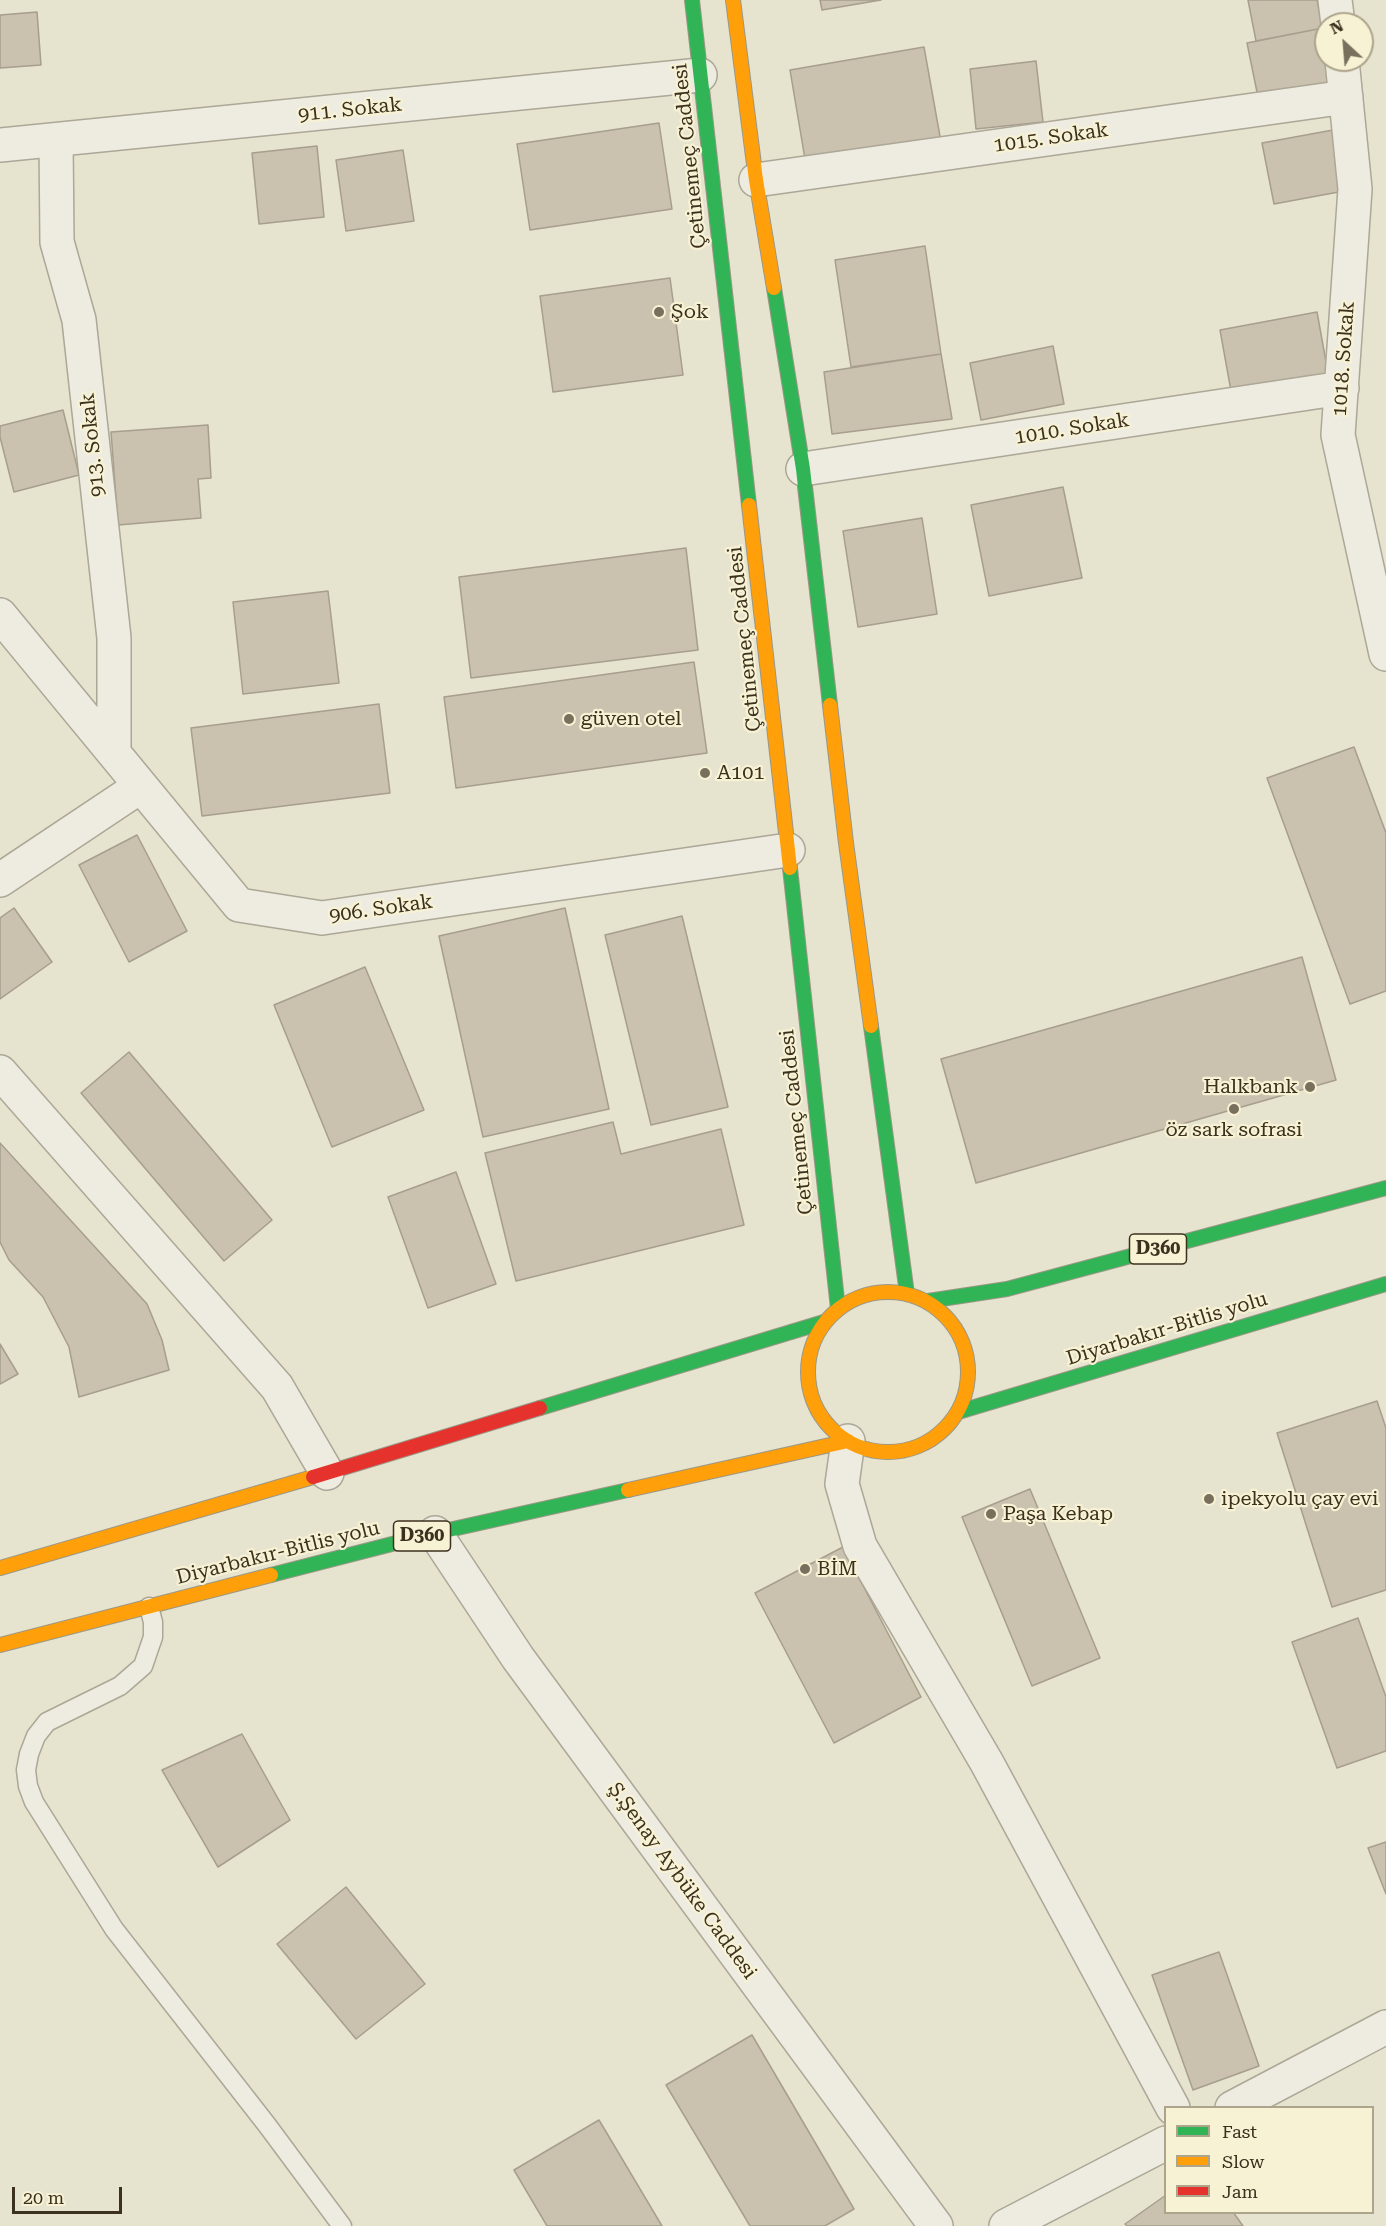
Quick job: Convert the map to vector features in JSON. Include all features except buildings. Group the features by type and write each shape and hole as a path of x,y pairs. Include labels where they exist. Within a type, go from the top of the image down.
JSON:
{"main road":[{"name":"Çetinemeç Caddesi","path":"692,0 838,1309"},
{"path":"733,0 756,180 803,469 846,843 907,1294"},
{"name":"D360","path":"928,1301 1006,1289 1386,1188"},
{"name":"Diyarbakır-Bitlis yolu","path":"958,1412 1386,1284"},
{"path":"898,1291 928,1301 944,1313 959,1333 968,1358 968,1386 958,1412 941,1433 916,1447 889,1453 862,1449 837,1435 819,1414 808,1389 807,1363 814,1338 824,1322 848,1301 872,1292 898,1291"},
{"path":"0,1568 327,1473 824,1322"},
{"name":"Diyarbakır-Bitlis yolu","path":"0,1645 435,1533 848,1441"}],"street":[{"name":"1018. Sokak","path":"1343,72 1355,189 1338,435 1376,564 1386,654"},
{"name":"911. Sokak","path":"0,145 700,75"},
{"name":"1015. Sokak","path":"756,180 1346,97"},
{"name":"913. Sokak","path":"56,140 57,242 80,320 114,638 114,753"},
{"name":"1010. Sokak","path":"803,469 1342,388"},
{"name":"906. Sokak","path":"0,615 238,905 322,918 788,850"},
{"path":"0,880 141,786"},
{"path":"0,1072 278,1387 327,1473"},
{"path":"848,1441 842,1484 860,1546 987,1763 1172,2106"},
{"name":"Ş.Şenay Aybüke Caddesi","path":"435,1533 518,1658 936,2226"},
{"path":"1236,2106 1386,2027"},
{"path":"1006,2226 1164,2143"}],"lane":[{"path":"149,1607 153,1622 153,1637 150,1652 143,1666 120,1686 47,1722 36,1737 29,1754 26,1770 28,1786 34,1802 114,1929 267,2125 342,2226"}],"traffic: fast":[{"path":"692,0 749,505"},
{"path":"774,288 803,469 830,705"},
{"path":"790,868 838,1309"},
{"path":"871,1026 907,1294"},
{"path":"928,1301 1007,1289 1386,1188"},
{"path":"958,1412 1386,1284"},
{"path":"540,1408 824,1322"},
{"path":"271,1575 435,1533 628,1490"}],"traffic: slow":[{"path":"733,0 756,180 774,288"},
{"path":"749,505 790,868"},
{"path":"830,705 871,1026"},
{"path":"888,1292 904,1293 919,1298 933,1305 945,1315 955,1327 962,1341 967,1356 968,1372 967,1388 962,1403 955,1417 945,1429 933,1439 919,1446 904,1451 888,1452 872,1451 857,1446 843,1439 831,1429 821,1417 814,1403 809,1388 808,1372 809,1356 814,1341 821,1327 831,1315 843,1305 857,1298 872,1293 888,1292"},
{"path":"628,1490 848,1441"},
{"path":"0,1568 313,1477"},
{"path":"0,1645 271,1575"}],"traffic: jam":[{"path":"313,1477 540,1408"}],"place":[{"name":"Şok","path":"659,312"},
{"name":"güven otel","path":"569,719"},
{"name":"A101","path":"705,773"},
{"name":"Halkbank","path":"1310,1087"},
{"name":"öz sark sofrasi","path":"1234,1109"},
{"name":"ipekyolu çay evi","path":"1209,1499"},
{"name":"Paşa Kebap","path":"991,1514"},
{"name":"BİM","path":"805,1569"}]}
